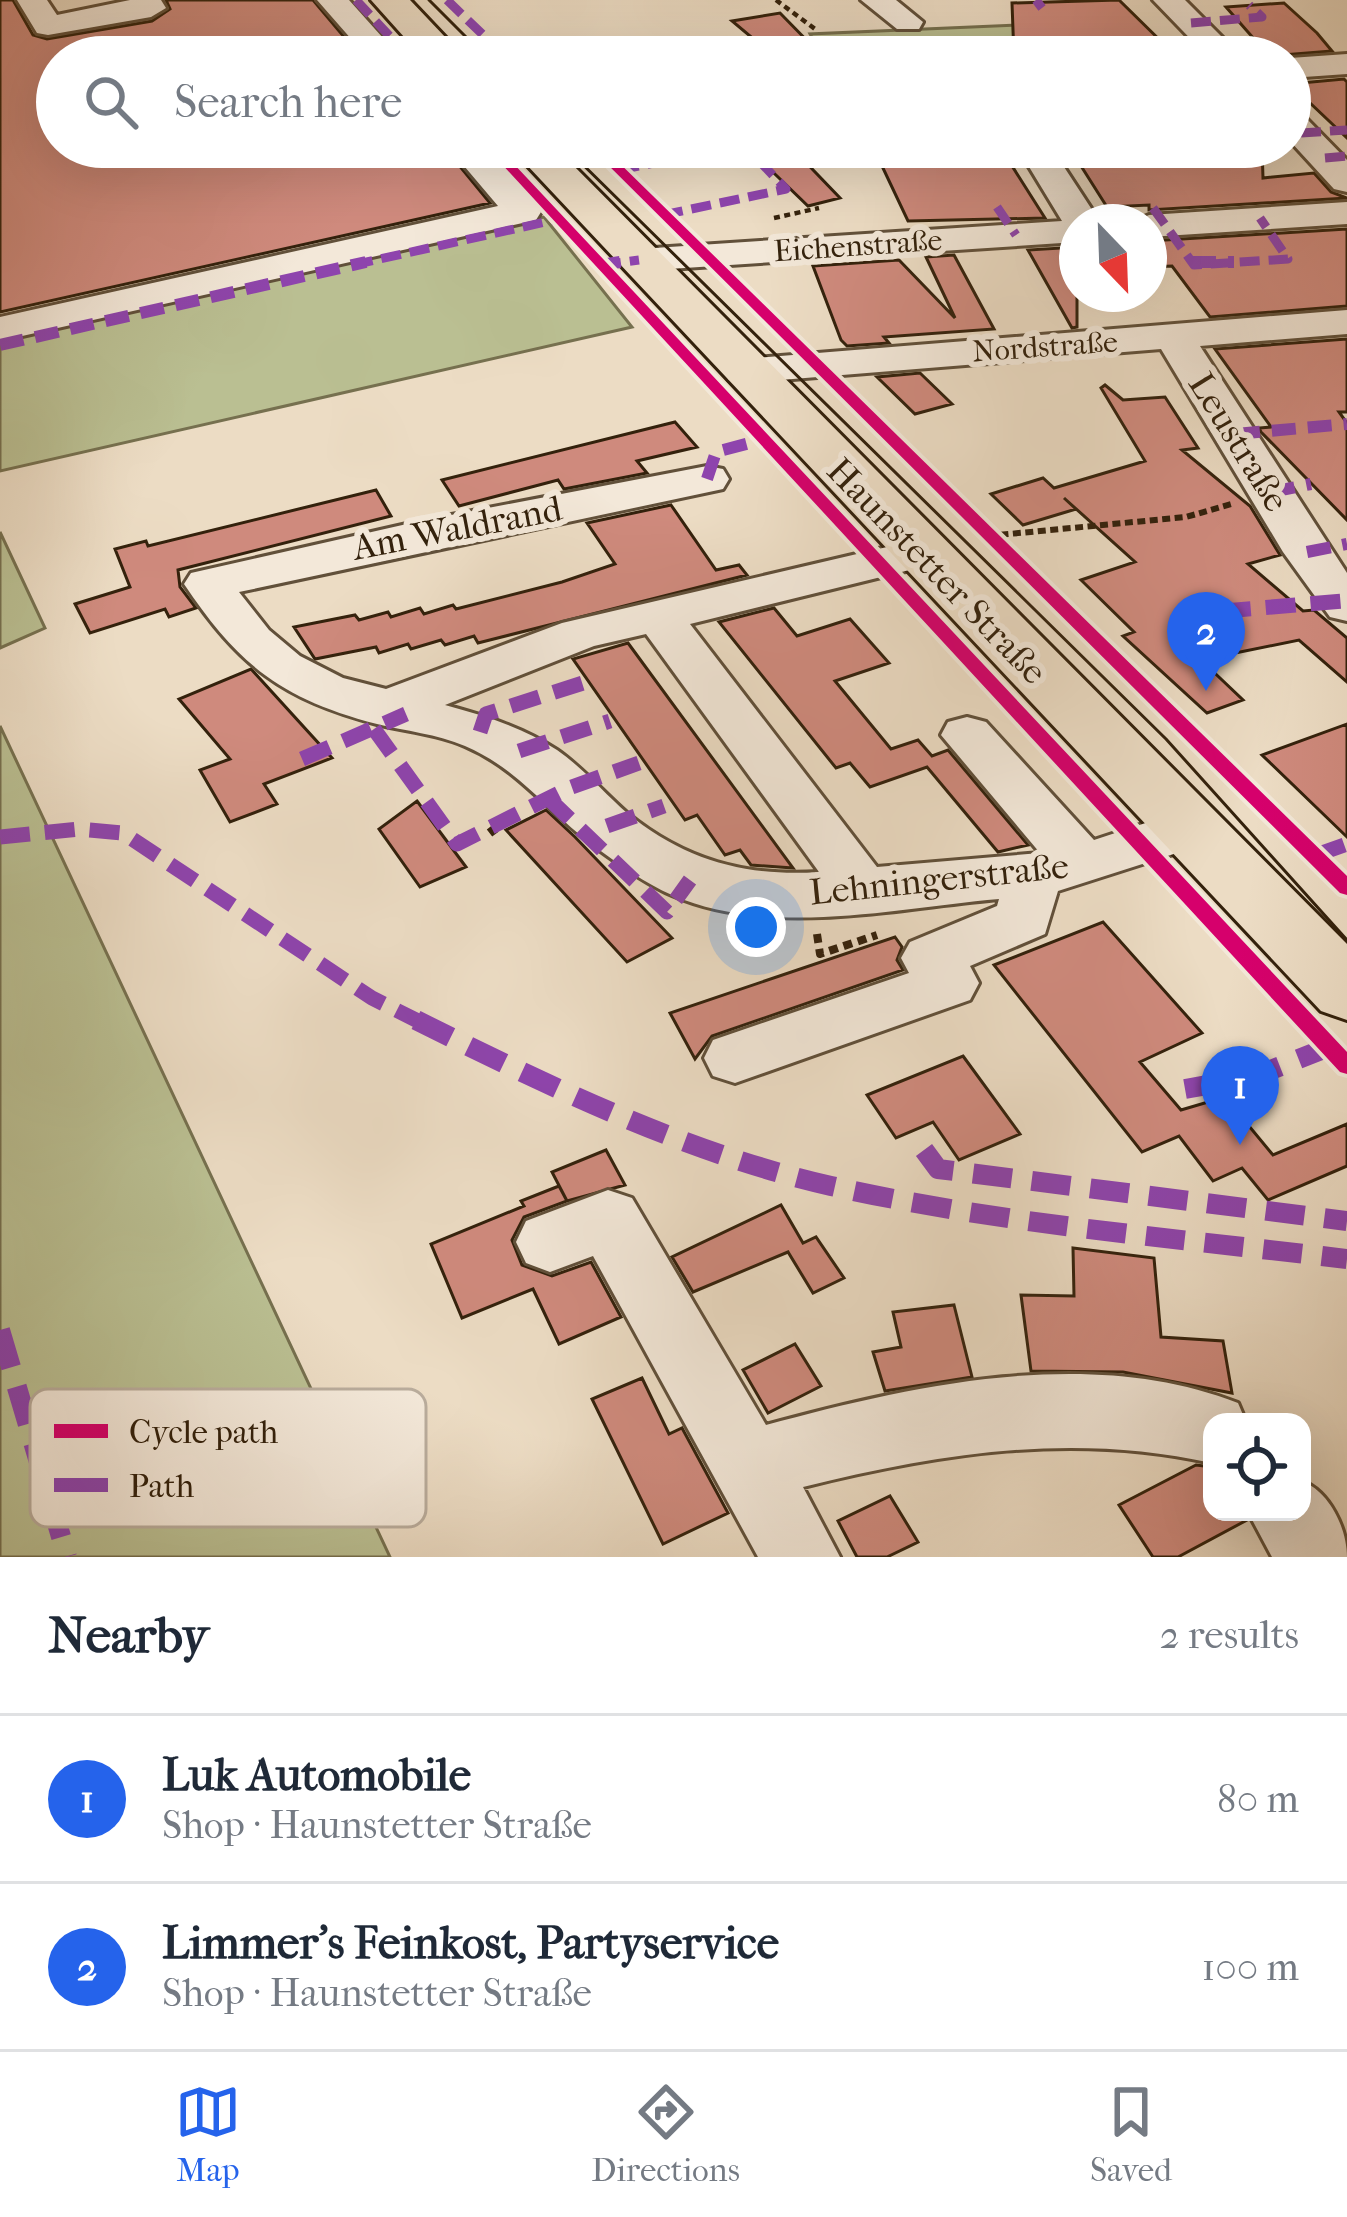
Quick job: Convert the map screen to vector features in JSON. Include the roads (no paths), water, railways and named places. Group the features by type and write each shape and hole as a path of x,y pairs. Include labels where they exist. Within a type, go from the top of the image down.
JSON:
{"main road":[{"path":"389,0 424,36"},
{"name":"Haunstetter Straße","path":"551,168 1347,991"}],"street":[{"path":"32,0 48,26 151,8 145,0"},
{"path":"332,0 365,36"},
{"path":"876,0 908,22"},
{"path":"1168,0 1205,36"},
{"path":"1311,67 1347,64"},
{"path":"1311,143 1347,181"},
{"path":"0,329 524,212 484,168"},
{"path":"1047,168 1070,204"},
{"path":"1167,225 1347,212"},
{"name":"Eichenstraße","path":"639,260 1059,232"},
{"name":"Nordstraße","path":"744,371 1347,322"},
{"name":"Leustraße","path":"1174,337 1347,605"},
{"name":"Am Waldrand","path":"208,584 420,535 707,478"},
{"path":"385,709 580,634 829,580 920,554"},
{"name":"Lehningerstraße","path":"208,584 251,641 282,668 325,690 480,732 519,751 544,767 611,830 691,880 750,893 863,890 1058,870 1188,829"},
{"path":"658,616 863,890"},
{"path":"734,1058 949,983 931,958 1024,919 1058,870 967,735"},
{"path":"550,1242 608,1219 801,1557"},
{"path":"749,1466 854,1435 959,1418 1079,1413 1203,1426"},
{"path":"1292,1521 1318,1557"}],"tram line":[{"path":"429,0 465,36"},
{"path":"586,168 1166,739 1347,940"}],"place":[{"name":"Limmer's Feinkost, Partyservice","path":"1206,691"},
{"name":"Luk Automobile","path":"1240,1145"}]}
